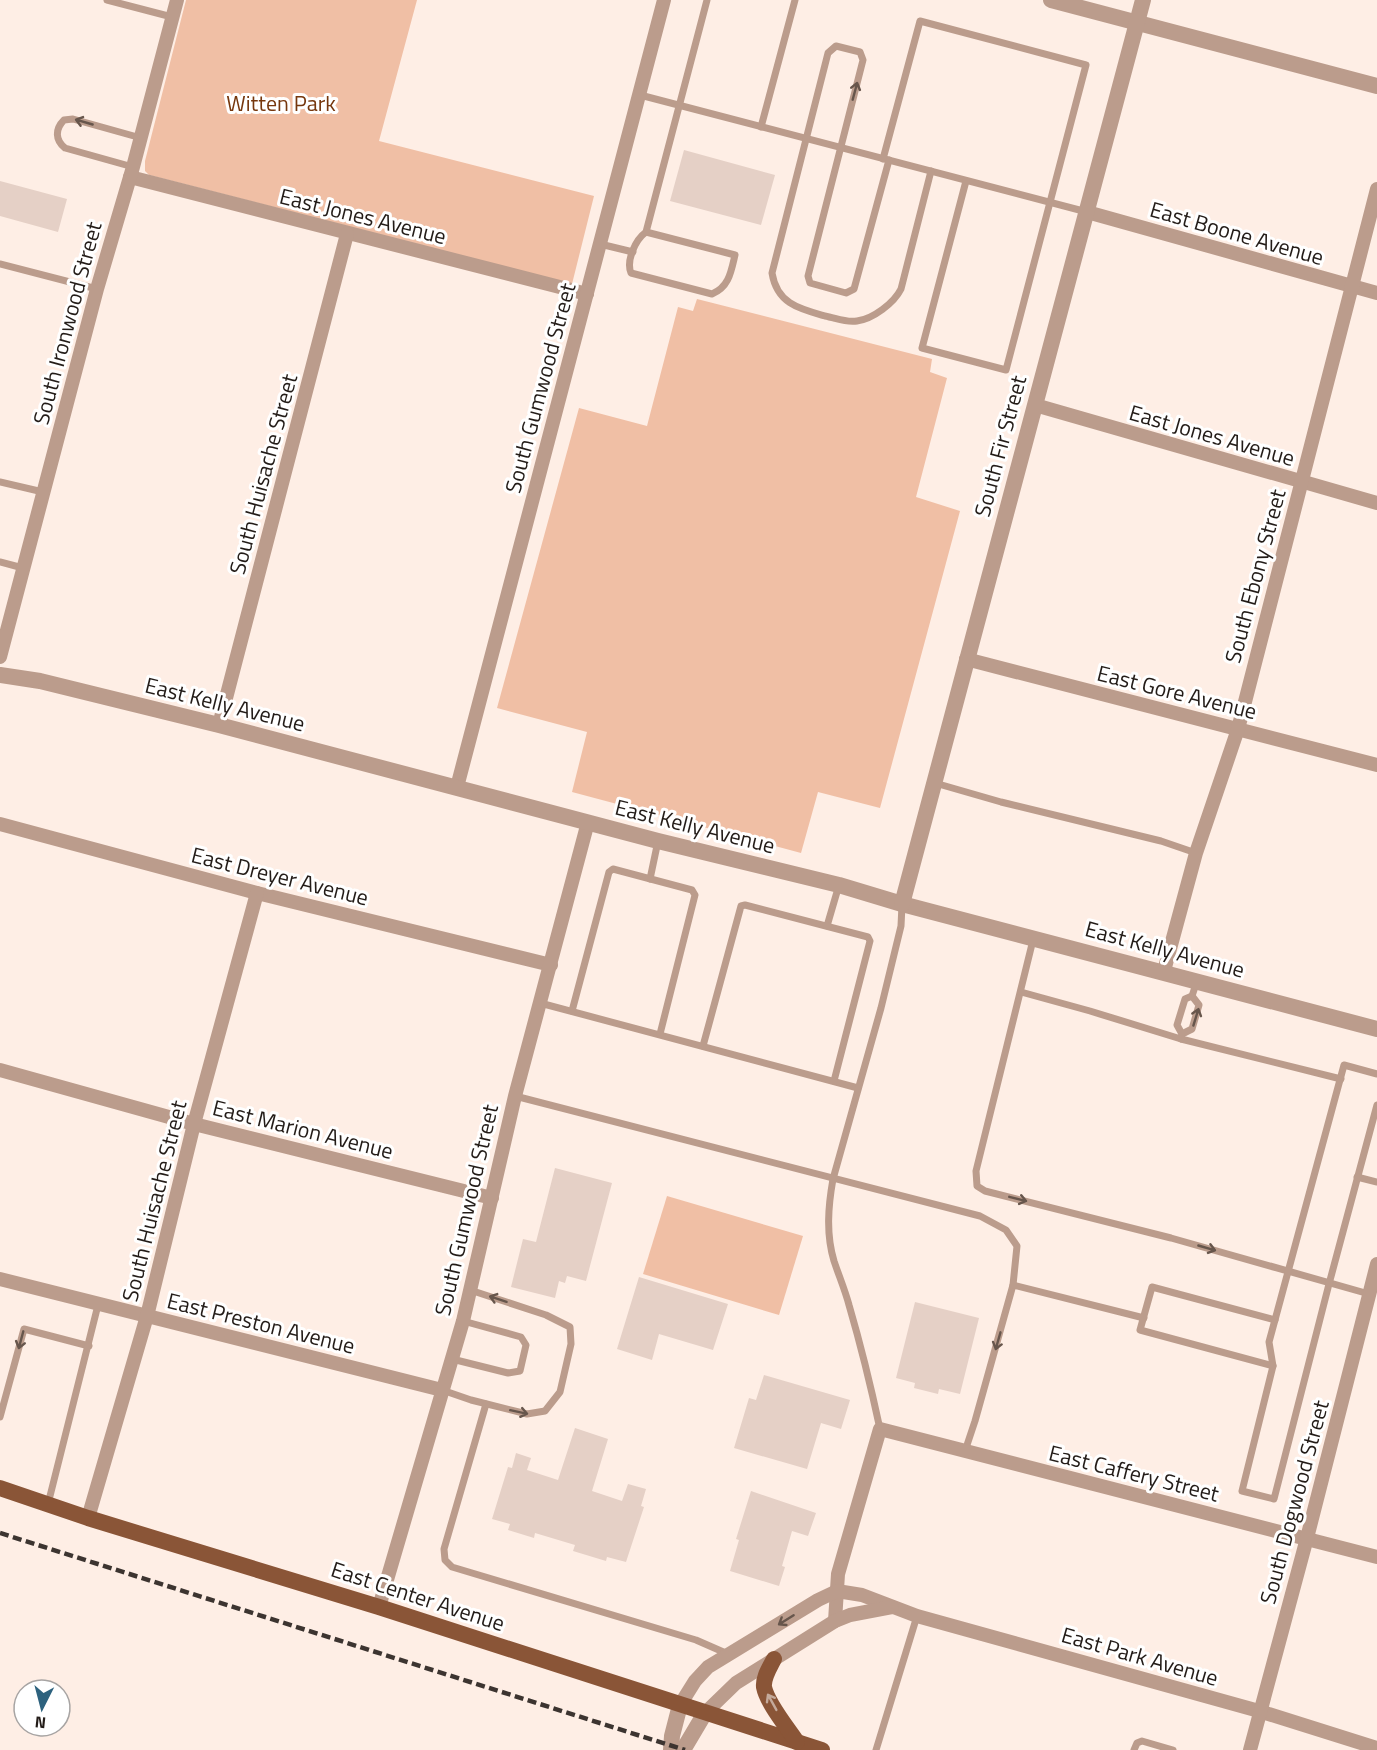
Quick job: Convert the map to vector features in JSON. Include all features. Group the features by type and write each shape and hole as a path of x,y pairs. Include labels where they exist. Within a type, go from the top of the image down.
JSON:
{"main road":[{"name":"East Center Avenue","path":"0,1488 88,1518 380,1606 822,1750"},
{"path":"774,1659 765,1676 764,1686 768,1699 797,1742"}],"street":[{"name":"South Ironwood Street","path":"0,657 97,289 141,138 177,0"},
{"name":"South Gumwood Street","path":"457,787 664,0"},
{"path":"1052,0 1377,86"},
{"name":"South Fir Street","path":"902,904 1143,0"},
{"name":"East Jones Avenue","path":"131,172 347,234 587,294"},
{"name":"South Ebony Street","path":"1164,971 1196,853 1238,729 1377,189"},
{"name":"East Boone Avenue","path":"1087,212 1377,293"},
{"name":"South Huisache Street","path":"219,726 347,234"},
{"name":"East Jones Avenue","path":"1035,405 1377,503"},
{"name":"East Gore Avenue","path":"966,659 1377,765"},
{"name":"East Kelly Avenue","path":"0,675 40,681 457,787 658,841 838,885 1034,939 1164,971 1195,989 1377,1029"},
{"name":"South Gumwood Street","path":"380,1606 463,1321 515,1096 588,822"},
{"name":"East Dreyer Avenue","path":"0,824 257,893 551,965"},
{"name":"South Huisache Street","path":"88,1518 147,1316 194,1124 257,893"},
{"name":"East Marion Avenue","path":"0,1070 194,1124 492,1198"},
{"name":"South Dogwood Street","path":"1250,1750 1373,1296 1377,1264"},
{"name":"East Preston Avenue","path":"0,1279 442,1390"},
{"path":"835,1621 838,1574 880,1429"},
{"name":"East Caffery Street","path":"880,1429 1377,1557"},
{"path":"671,1750 680,1705 695,1681 708,1667 818,1599 837,1591"},
{"name":"East Park Avenue","path":"837,1591 862,1594 892,1608 917,1616 1259,1711 1377,1748"},
{"name":"East Park Avenue","path":"705,1713 736,1683 835,1621 850,1615 892,1608"},
{"path":"683,1750 705,1713"}],"lane":[{"path":"107,0 172,17"},
{"path":"646,232 735,255 728,281 724,287 712,294 633,274 629,269 638,239 646,232 707,0"},
{"path":"762,127 795,0"},
{"path":"931,171 901,289 897,296 867,318 852,321 837,319 791,305 776,286 772,273 830,50 836,46 860,52 863,60 808,280 812,284 846,293 854,289 920,21 1086,65 1006,370 922,348 966,181"},
{"path":"640,95 1087,212"},
{"path":"131,172 65,148 56,137 60,124 64,120 73,119 141,138"},
{"path":"600,244 633,252"},
{"path":"0,264 97,289"},
{"path":"0,482 43,492"},
{"path":"0,562 23,568"},
{"path":"934,782 1001,802 1161,841 1196,853"},
{"path":"650,879 658,841"},
{"path":"572,1011 609,873 613,869 692,890 695,895 660,1035"},
{"path":"827,926 838,885"},
{"path":"880,1429 871,1384 834,1259 828,1230 828,1203 901,926 902,904"},
{"path":"703,1046 741,906 745,905 827,926 868,937 870,941 834,1081"},
{"path":"1034,939 976,1171 977,1186 985,1191 1171,1238 1373,1296"},
{"path":"1181,1037 1178,1025 1180,1016 1185,999 1195,989"},
{"path":"1181,1037 1192,1029 1199,1005 1195,989"},
{"path":"1021,992 1341,1079"},
{"path":"540,1003 858,1088"},
{"path":"1377,1074 1344,1065 1269,1342 1274,1366 1242,1491 1274,1499 1377,1105"},
{"path":"515,1096 980,1216 1006,1230 1017,1246 1013,1285 975,1421 964,1452"},
{"path":"1357,1177 1377,1182"},
{"path":"1013,1285 1144,1318"},
{"path":"1274,1366 1140,1330 1152,1287 1275,1320"},
{"path":"442,1390 527,1414 545,1410 560,1392 571,1344 570,1327 546,1314 470,1290"},
{"path":"48,1504 98,1305"},
{"path":"452,1359 508,1373 520,1371 526,1345 521,1337 463,1321"},
{"path":"0,1417 24,1329 89,1346"},
{"path":"486,1404 444,1548 445,1560 452,1567 696,1640 731,1654"},
{"path":"876,1750 917,1616"},
{"path":"1134,1750 1137,1743 1142,1741 1173,1750"}],"green space":[{"name":"Witten Park","path":"186,0 417,0 379,141 594,196 572,284 149,175 145,171 145,161"},
{"path":"697,299 932,359 930,372 947,378 916,497 960,511 880,808 818,792 801,853 572,792 587,732 497,708 579,408 647,426 678,307 693,311"},
{"path":"667,1196 803,1236 779,1315 643,1274"}],"building":[{"path":"684,150 775,175 761,225 670,201"},
{"path":"0,181 67,199 58,232 0,216"},
{"path":"555,1168 612,1183 586,1281 567,1276 565,1283 559,1281 555,1298 511,1287 523,1239 536,1242"},
{"path":"639,1277 728,1304 713,1350 659,1334 652,1360 617,1349"},
{"path":"915,1302 979,1318 960,1394 939,1389 938,1394 914,1388 915,1383 896,1378"},
{"path":"764,1375 850,1400 841,1429 821,1423 807,1469 734,1448 749,1398 756,1400"},
{"path":"575,1428 608,1439 592,1491 622,1501 628,1484 646,1489 641,1506 644,1507 626,1562 607,1557 606,1561 573,1551 575,1545 535,1533 534,1538 508,1530 510,1524 492,1519 508,1467 512,1468 516,1453 531,1458 527,1470 558,1480"},
{"path":"751,1491 816,1513 808,1536 792,1531 779,1586 730,1571 739,1540 736,1539"}],"railway":[{"path":"0,1533 685,1750"}]}
